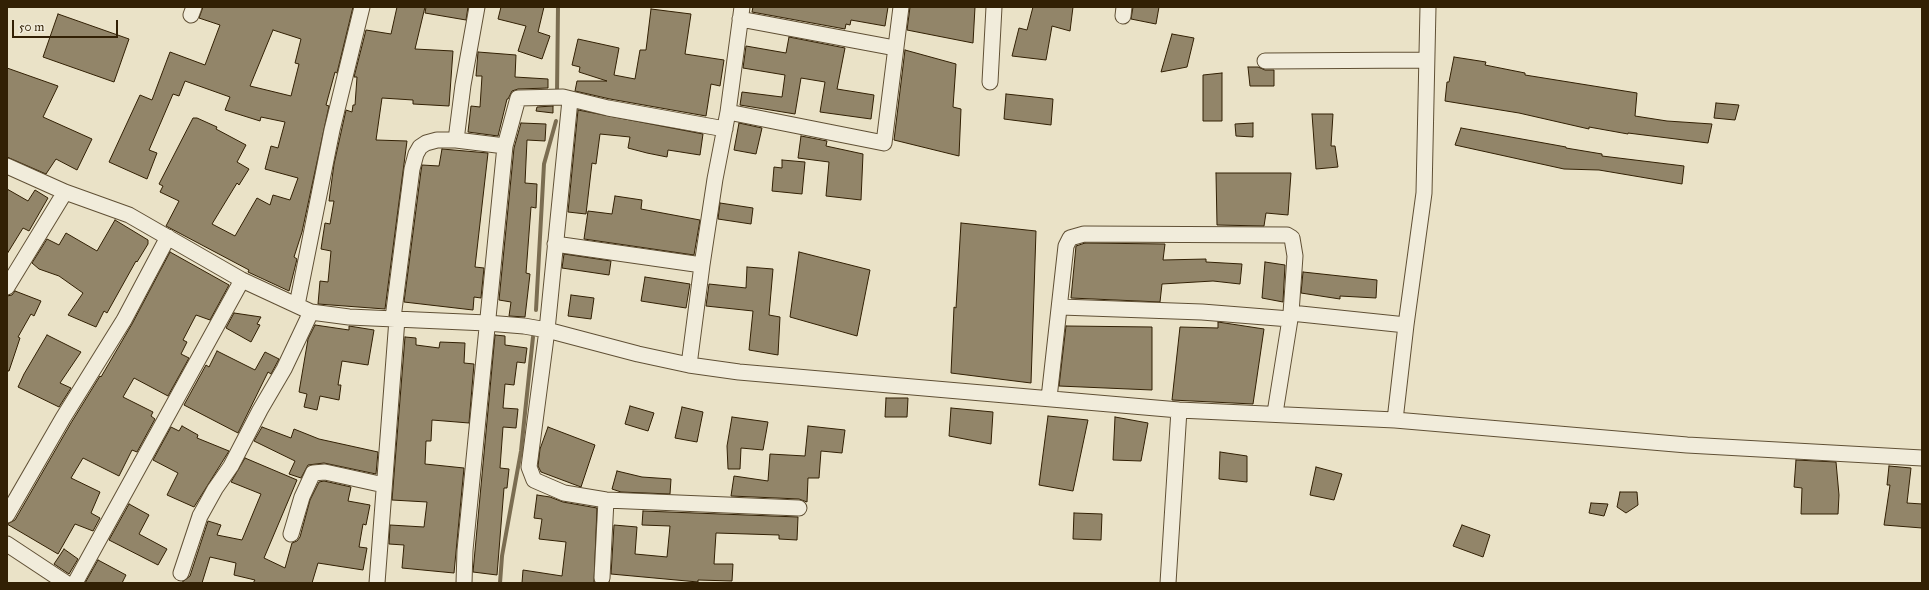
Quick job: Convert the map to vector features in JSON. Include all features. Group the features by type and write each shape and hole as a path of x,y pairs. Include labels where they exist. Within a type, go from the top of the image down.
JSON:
{"street":[{"path":"181,573 200,516 215,489 231,466 260,410 284,369 304,309 332,130 362,7"},
{"path":"456,140 463,85 477,7"},
{"path":"728,112 884,143 901,7"},
{"path":"990,82 994,7"},
{"path":"1395,420 1424,193 1426,156 1426,60 1428,7"},
{"path":"689,365 702,265 715,179 728,112 741,13 895,48"},
{"path":"1265,61 1426,60"},
{"path":"464,583 465,550 505,146 518,98 563,97 570,100 725,129"},
{"path":"570,100 547,330 529,467 530,473 534,480 540,484 564,493 606,500 798,508"},
{"path":"377,583 395,319 412,170 416,154 420,147 426,142 437,140 456,140 505,146"},
{"path":"7,166 65,192 128,215 242,280 304,309 349,316 487,323 547,330 604,346 689,365 739,372 1179,410 1275,413 1395,420 1687,445 1922,458"},
{"path":"7,287 65,192"},
{"path":"1049,398 1061,307 1066,246 1070,238 1084,234 1287,235 1292,238 1295,256 1291,316 1275,413"},
{"path":"7,515 63,418 124,320 168,238"},
{"path":"555,244 702,265"},
{"path":"75,583 242,280"},
{"path":"1061,307 1291,316 1406,325"},
{"path":"1168,583 1179,410"},
{"path":"291,534 302,497 313,473 325,472 384,485"},
{"path":"602,578 606,500"},
{"path":"7,544 66,583"}],"building":[{"path":"203,7 353,7 337,73 335,72 326,105 329,106 302,232 294,257 297,259 289,291 248,272 249,270 166,226 179,201 160,192 163,186 159,184 193,118 197,118 217,127 216,129 246,145 237,162 249,169 239,185 237,183 212,224 235,236 257,198 270,205 273,195 290,200 298,178 265,169 271,146 278,148 285,122 261,117 260,121 225,110 230,97 185,81 179,96 173,94 149,150 157,153 147,179 109,162 140,95 152,100 170,52 205,65 220,25 199,18","holes":["273,30 301,39 295,63 299,64 291,96 250,86"]},
{"path":"397,7 425,7 415,49 453,51 449,106 413,104 413,100 382,98 376,140 407,141 385,309 318,304 320,281 328,282 331,251 321,249 325,223 330,224 334,201 329,201 334,164 346,110 352,112 353,105 355,105 357,77 354,77 366,30 391,34"},
{"path":"426,7 468,7 466,20 425,13"},
{"path":"501,7 544,7 538,32 550,36 542,59 518,51 526,26 498,19"},
{"path":"753,7 888,7 885,26 851,20 850,25 846,24 845,29 752,12"},
{"path":"910,7 975,7 973,43 907,30"},
{"path":"1033,7 1073,7 1070,31 1052,26 1046,60 1012,56 1019,28 1027,30"},
{"path":"1133,7 1159,7 1156,24 1131,19"},
{"path":"651,9 691,14 685,54 724,60 720,86 711,84 706,116 610,99 575,91 577,81 607,81 579,72 580,67 572,65 578,39 619,48 614,75 635,79 640,50 646,50"},
{"path":"58,14 129,39 114,82 43,57"},
{"path":"1172,34 1194,38 1187,67 1161,72"},
{"path":"789,37 845,48 837,89 874,95 871,119 820,112 825,82 801,78 795,114 740,105 742,92 782,97 785,75 743,68 746,46 786,53"},
{"path":"905,50 956,64 953,107 961,109 959,156 894,140"},
{"path":"478,52 516,55 515,77 548,79 548,88 518,89 512,91 507,99 498,136 468,132 471,106 480,107 482,76 476,76"},
{"path":"1454,57 1486,62 1485,65 1525,73 1525,75 1637,93 1635,116 1667,121 1712,124 1708,143 1628,134 1589,127 1589,129 1519,113 1445,101 1447,82 1449,82"},
{"path":"1248,67 1274,70 1274,86 1250,86"},
{"path":"7,68 58,86 43,117 92,139 77,170 56,159 46,174 7,157"},
{"path":"1222,73 1222,121 1203,121 1203,75"},
{"path":"1006,94 1053,99 1051,125 1004,119"},
{"path":"1716,103 1739,105 1735,120 1714,118"},
{"path":"553,106 553,113 536,111 537,107"},
{"path":"578,110 703,134 700,155 668,150 667,157 647,153 628,148 630,137 600,134 596,164 592,163 586,214 568,212"},
{"path":"1312,114 1333,114 1331,146 1335,146 1338,167 1316,169"},
{"path":"521,123 546,124 545,141 527,140 525,183 537,184 536,208 531,207 526,273 530,274 525,317 509,316 511,302 499,300 514,148"},
{"path":"739,123 762,128 756,154 734,150"},
{"path":"1253,123 1253,137 1236,136 1235,124"},
{"path":"1461,128 1602,154 1602,156 1684,166 1682,184 1599,170 1564,169 1455,145"},
{"path":"801,136 827,141 826,146 863,154 861,200 826,196 829,162 798,158"},
{"path":"442,149 488,153 475,267 484,268 481,298 474,297 473,310 404,302 422,165 439,166"},
{"path":"782,160 805,162 802,194 772,191 774,167 782,168"},
{"path":"1216,173 1291,173 1288,215 1266,213 1264,226 1217,225"},
{"path":"7,189 28,201 35,190 48,198 29,231 23,228 7,254"},
{"path":"615,196 642,200 641,209 700,220 694,255 584,239 588,211 612,214"},
{"path":"720,203 753,208 751,224 718,219"},
{"path":"115,220 148,240 148,244 137,262 136,261 107,313 104,311 96,327 68,315 83,293 59,276 39,269 32,263 47,239 59,245 66,233 97,251"},
{"path":"961,223 1036,231 1031,383 951,373 954,307 956,308"},
{"path":"1085,243 1165,244 1163,260 1206,259 1206,262 1242,264 1240,284 1213,281 1162,284 1160,302 1071,298 1076,246"},
{"path":"170,252 229,285 210,320 196,315 183,340 187,342 181,354 189,358 168,396 134,378 123,397 153,412 151,416 155,419 137,452 132,450 119,476 83,458 71,478 100,492 91,513 100,518 93,531 75,524 58,554 7,524 15,520 71,423 100,376 101,377 132,324"},
{"path":"799,252 870,270 857,336 790,317"},
{"path":"564,254 611,261 609,275 562,268"},
{"path":"1265,262 1285,265 1283,302 1262,298"},
{"path":"747,267 773,269 769,315 780,317 778,355 749,350 753,311 706,306 709,284 746,288"},
{"path":"1303,272 1377,280 1376,298 1340,296 1340,299 1301,293"},
{"path":"645,277 690,284 686,308 641,301"},
{"path":"15,291 41,301 34,316 31,314 18,337 20,338 9,371 7,371 7,296 12,295"},
{"path":"571,295 594,298 591,319 568,316"},
{"path":"234,313 261,317 257,324 260,325 251,342 226,328"},
{"path":"1218,322 1264,329 1253,404 1172,400 1180,327 1218,328"},
{"path":"315,325 349,330 349,326 374,330 368,365 342,361 338,385 341,385 339,400 320,396 317,410 304,407 307,394 299,392 308,339"},
{"path":"1066,326 1152,327 1152,390 1059,386"},
{"path":"47,335 81,352 60,383 71,388 59,407 18,387"},
{"path":"495,335 505,336 505,345 527,348 525,363 517,362 514,385 505,384 503,408 518,409 516,428 503,427 500,468 509,469 507,488 504,488 497,575 473,572"},
{"path":"405,337 416,338 416,345 439,348 440,342 465,343 464,363 474,364 469,423 432,420 431,441 426,441 425,464 464,468 454,573 402,568 404,545 389,544 390,525 424,527 427,502 392,500"},
{"path":"217,351 255,370 265,352 279,359 271,374 268,372 238,433 184,405 206,365 209,367"},
{"path":"886,398 908,398 907,417 885,417"},
{"path":"630,406 654,413 648,431 625,424"},
{"path":"682,407 703,412 697,442 675,438"},
{"path":"951,408 993,412 991,444 949,436"},
{"path":"1048,416 1088,420 1073,491 1039,485"},
{"path":"732,417 768,422 763,450 741,448 740,469 728,469 727,446"},
{"path":"1115,417 1148,423 1141,461 1113,460"},
{"path":"182,426 198,435 197,438 229,451 194,507 167,495 178,473 153,460 171,427 179,431"},
{"path":"808,426 845,430 842,453 821,451 819,478 808,478 807,502 799,499 731,496 734,476 768,481 770,454 805,456"},
{"path":"262,427 291,438 294,429 319,439 378,452 376,474 324,463 308,465 301,478 289,474 295,461 254,441"},
{"path":"548,427 595,445 581,487 541,472 538,466 540,449"},
{"path":"1220,452 1247,456 1247,482 1219,479"},
{"path":"245,458 297,480 264,558 285,568 292,543 297,541 300,537 310,500 319,482 324,481 351,487 348,501 370,505 366,525 363,524 359,547 367,548 363,570 318,563 312,583 253,583 255,580 234,575 236,563 210,557 202,583 181,583 190,576 208,521 221,525 217,535 242,540 261,494 231,482"},
{"path":"1796,460 1836,462 1839,495 1838,514 1801,514 1802,488 1794,487"},
{"path":"1889,466 1911,468 1907,503 1922,504 1922,528 1884,525 1890,485 1887,485"},
{"path":"1316,467 1342,474 1334,500 1310,495"},
{"path":"617,471 642,477 671,479 670,494 621,492 612,489"},
{"path":"1620,492 1637,492 1638,505 1626,513 1617,507"},
{"path":"537,495 550,497 563,502 597,508 594,583 522,583 523,570 562,576 566,542 539,539 542,519 534,518"},
{"path":"1591,503 1608,504 1604,516 1589,513"},
{"path":"129,504 149,515 139,534 167,549 158,565 109,540"},
{"path":"643,511 798,517 797,540 779,539 779,535 716,533 714,564 733,564 732,581 698,580 698,582 611,574 614,525 637,527 635,554 667,557 670,526 642,525"},
{"path":"1074,513 1102,514 1101,540 1073,539"},
{"path":"1462,525 1490,535 1483,557 1453,546"},
{"path":"64,549 78,559 69,574 54,564"},
{"path":"98,560 126,575 122,583 85,583"}],"waterway":[{"path":"557,93 558,7"},
{"path":"536,310 544,164 556,121"},
{"path":"500,583 502,556 521,451 533,337"}]}
